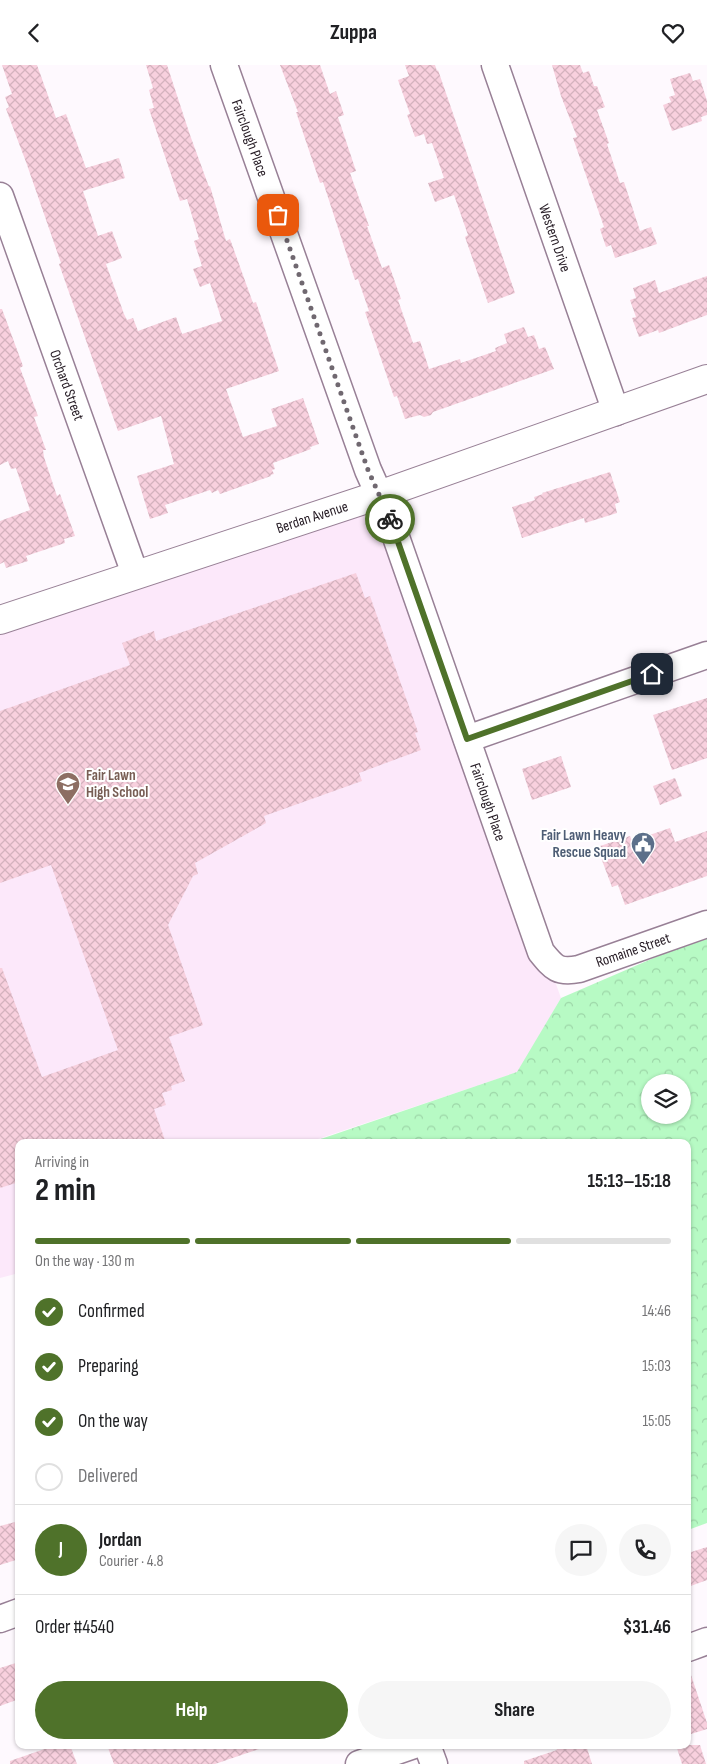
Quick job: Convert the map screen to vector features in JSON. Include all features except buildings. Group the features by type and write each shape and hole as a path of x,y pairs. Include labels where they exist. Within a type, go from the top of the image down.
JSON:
{"street":[{"name":"Fairclough Place","path":"224,65 368,470 389,517 541,952 557,969"},
{"name":"Western Drive","path":"495,65 616,412"},
{"name":"Orchard Street","path":"0,196 134,574"},
{"name":"Berdan Avenue","path":"0,620 134,574 379,495 707,379"},
{"path":"467,739 707,655"},
{"name":"Romaine Street","path":"557,969 568,971 579,969 707,924"},
{"path":"0,1619 15,1614"},
{"path":"691,1647 707,1641"},
{"path":"359,1764 402,1749"},
{"path":"428,1749 434,1764"}],"shaded area":[{"path":"379,495 561,998 518,1072 318,1139 15,1139 15,1274 0,1278 0,620"}],"green space":[{"path":"707,935 707,1523 691,1529 691,1139 321,1139 517,1072 561,998"}],"way so far":[{"path":"278,215 368,470 390,519"}],"place":[{"name":"Fair Lawn High School","path":"68,805"},
{"name":"Fair Lawn Heavy Rescue Squad","path":"643,865"}],"route":[{"path":"390,519 467,739 652,674"}]}
